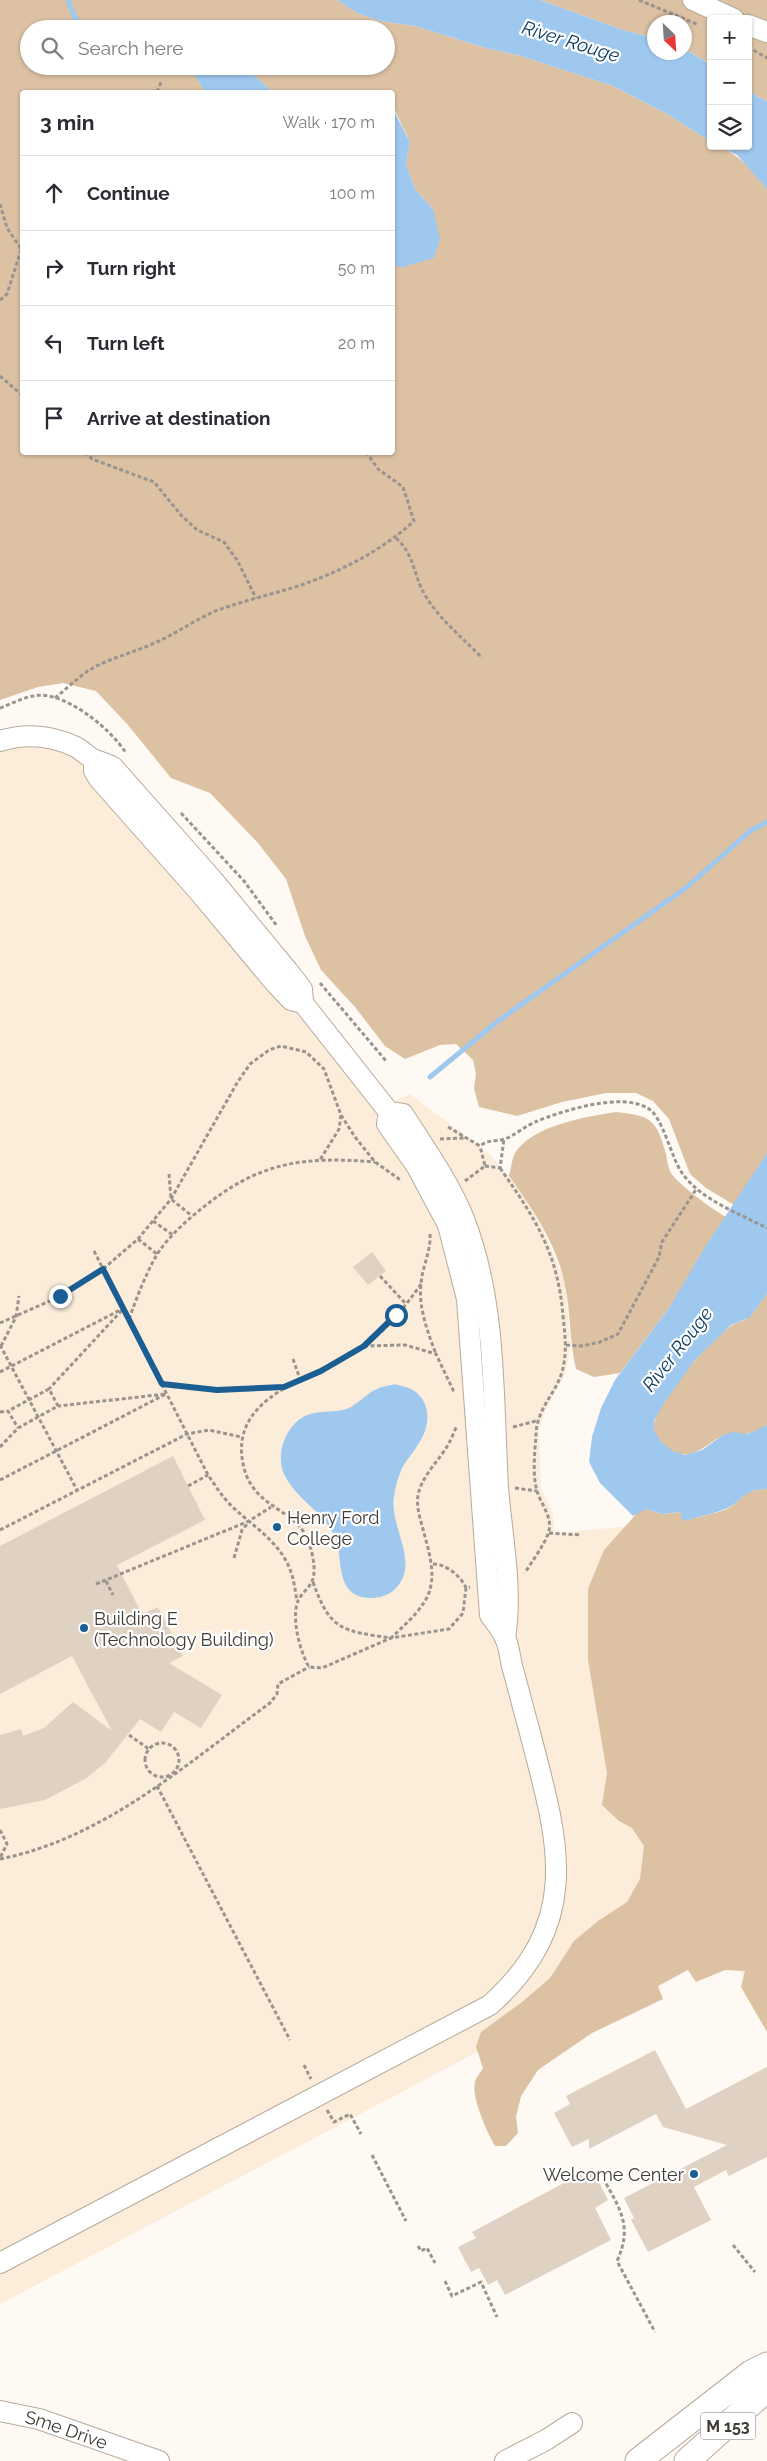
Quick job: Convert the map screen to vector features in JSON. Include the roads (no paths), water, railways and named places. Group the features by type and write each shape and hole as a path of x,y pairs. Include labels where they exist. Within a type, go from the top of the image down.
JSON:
{"main road":[{"path":"638,2461 751,2373 767,2365"},
{"name":"M 153","path":"687,2461 767,2389"}],"street":[{"path":"693,0 725,15"},
{"path":"752,26 767,32"},
{"path":"0,741 13,737 42,736 60,740 78,748 94,760 94,771 98,779 200,892 291,1000 303,1003 389,1112 387,1124 417,1167 448,1225 467,1299 490,1614 505,1638 545,1790 557,1857 555,1893 547,1929 532,1958 513,1984 490,2005 465,2020 0,2263"},
{"name":"Sme Drive","path":"0,2411 39,2419 159,2461"},
{"path":"505,2461 546,2440 572,2423"}],"water":[{"name":"River Rouge","path":"337,0 540,0 623,30 647,36 647,60 692,60 692,53 707,63 707,139 669,115 613,86 521,56 486,48 415,26 395,23 395,20 377,20 357,13"},
{"path":"195,75 253,75 271,90 204,90"},
{"path":"752,92 767,101 767,189 737,155 726,150 752,150"},
{"path":"395,113 410,142 406,164 415,189 433,209 440,239 434,258 400,268 395,264"},
{"name":"River Rouge","path":"767,1153 767,1294 749,1318 731,1325 695,1360 664,1403 654,1421 654,1430 661,1442 673,1451 685,1455 702,1450 723,1435 733,1432 748,1434 767,1425 767,1489 752,1491 736,1503 720,1511 686,1521 681,1518 681,1512 662,1514 646,1509 633,1516 600,1483 589,1462 592,1437 601,1408 615,1380 669,1308 705,1247"},
{"path":"395,1384 411,1389 419,1395 424,1401 427,1415 423,1437 402,1468 394,1493 394,1509 403,1545 405,1569 402,1580 387,1595 370,1598 362,1597 353,1593 343,1579 337,1543 329,1527 298,1494 286,1478 281,1461 281,1452 291,1428 305,1416 344,1410 373,1391"}],"waterway":[{"path":"68,0 77,20"},
{"path":"430,1077 498,1021 687,887 750,831 767,822"}],"place":[{"name":"Henry Ford College","path":"277,1527"},
{"name":"Building E (Technology Building)","path":"84,1628"},
{"name":"Welcome Center","path":"694,2174"}]}
